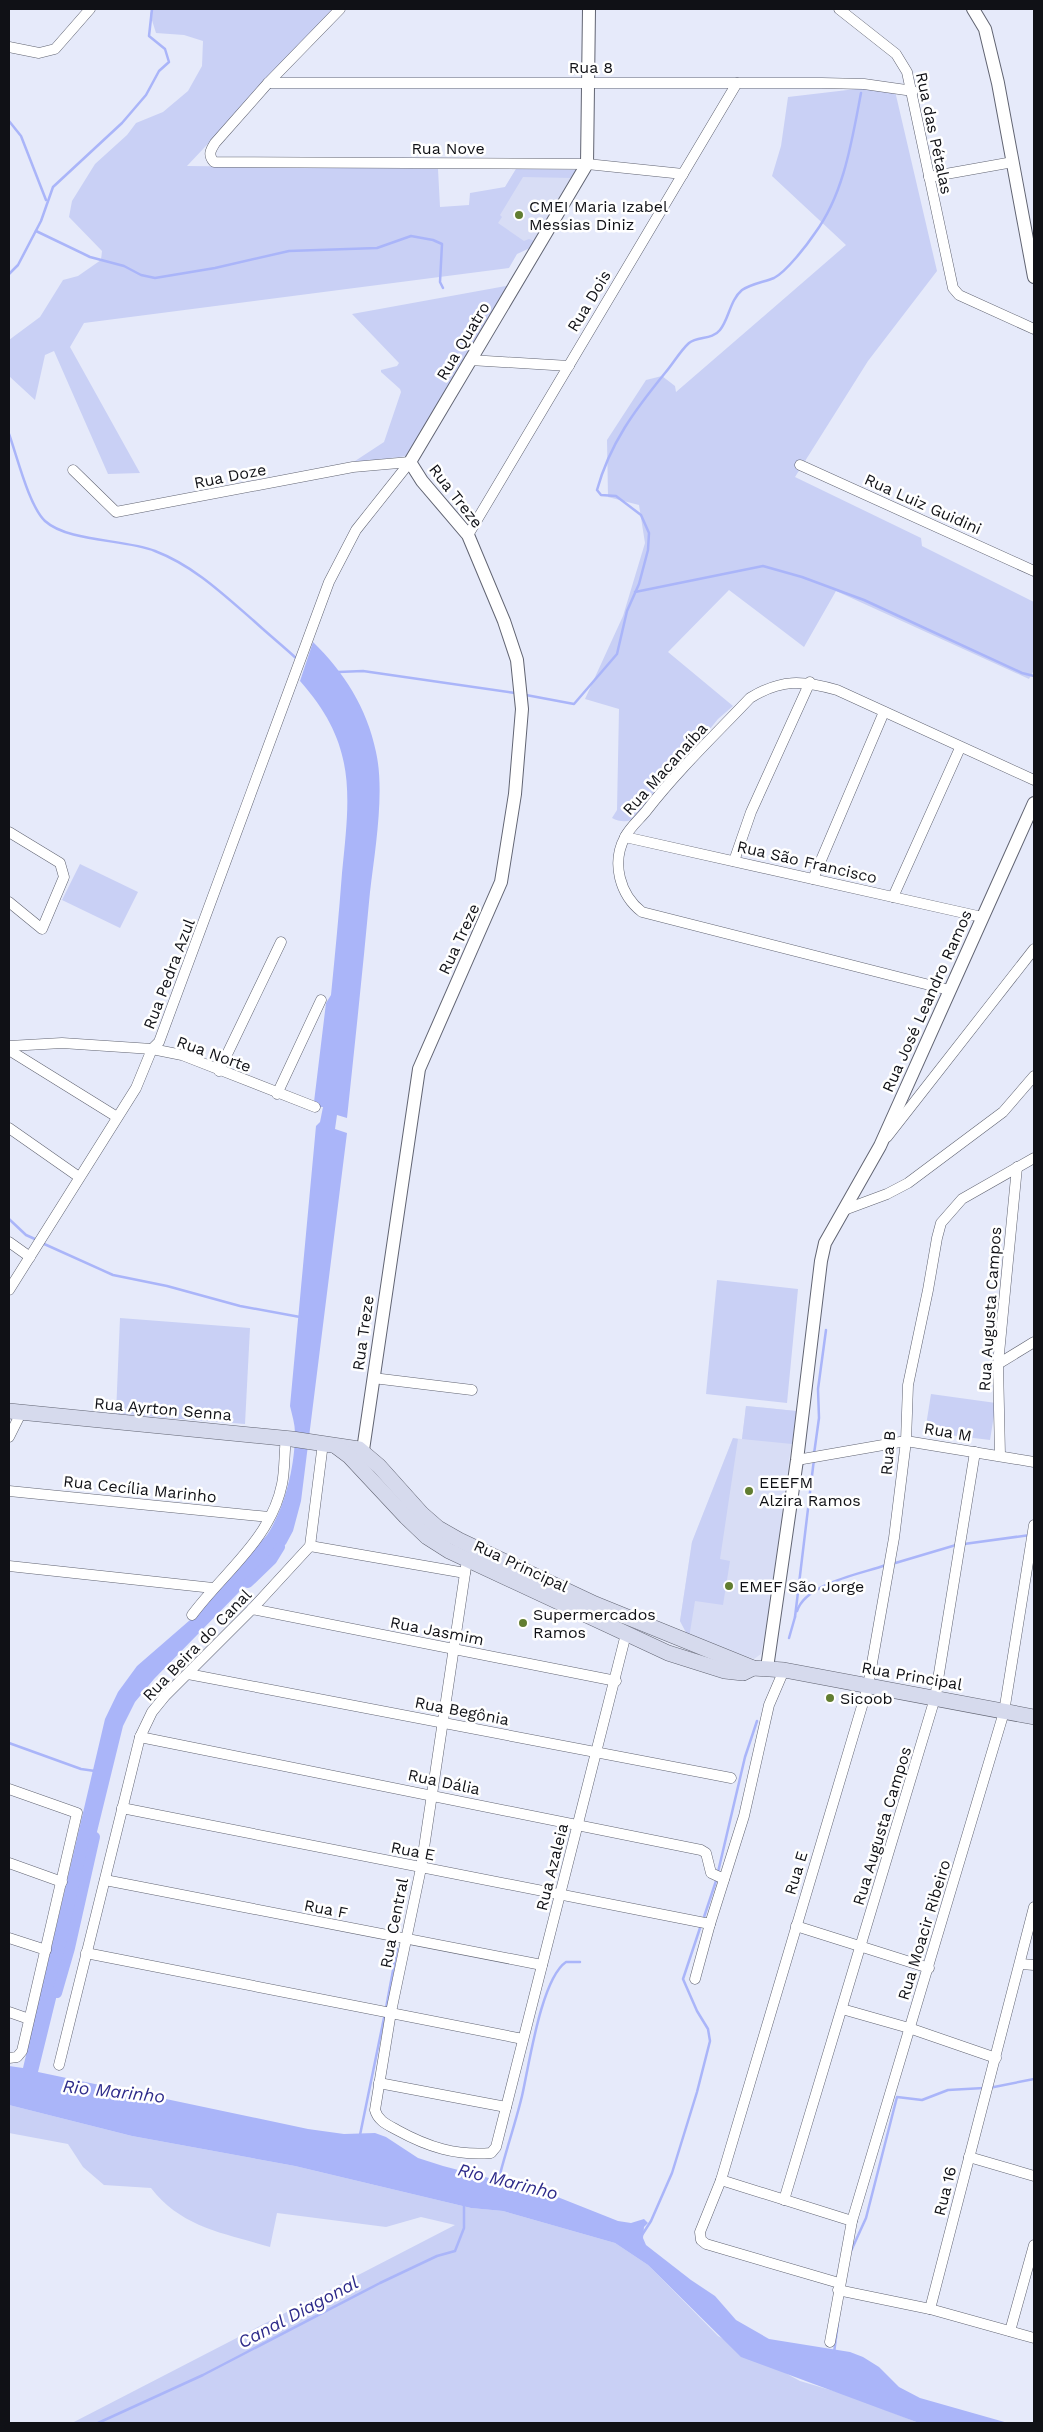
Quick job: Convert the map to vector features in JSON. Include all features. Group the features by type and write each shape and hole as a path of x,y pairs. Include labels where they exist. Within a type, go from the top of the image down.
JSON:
{"main road":[{"name":"Rua Ayrton Senna","path":"15,1412 324,1443"},
{"name":"Rua Principal","path":"324,1443 359,1456 438,1528 459,1540 595,1604 771,1669 1034,1717"},
{"name":"Rua Principal","path":"359,1456 427,1537 466,1566 668,1653 725,1671 743,1673 771,1669"}],"street":[{"path":"9,47 39,53 55,49 90,9"},
{"path":"268,83 340,9"},
{"path":"587,164 589,9"},
{"name":"Rua das Pétalas","path":"839,9 896,54 907,72 955,292 1034,329"},
{"path":"973,9 980,18 988,40 1034,277"},
{"name":"Rua 8","path":"268,83 588,82 864,84 912,91"},
{"name":"Rua Nove","path":"268,83 215,143 210,151 210,157 214,162 587,164 683,174"},
{"name":"Rua Dois","path":"468,535 737,83"},
{"path":"929,177 1013,162"},
{"name":"Rua Quatro","path":"295,670 329,582 356,530 410,462 587,164"},
{"path":"470,360 568,366"},
{"name":"Rua Doze","path":"73,470 116,512 352,467 410,462"},
{"name":"Rua Treze","path":"359,1456 373,1378 419,1069 501,882 515,794 522,709 517,660 504,621 468,535 422,481 410,462"},
{"name":"Rua Luiz Guidini","path":"800,465 1034,571"},
{"name":"Rua Pedra Azul","path":"9,1290 136,1088 152,1049 159,1042 208,914 295,670"},
{"path":"734,861 751,812 810,682"},
{"name":"Rua Macanaíba","path":"948,990 642,912 632,904 624,892 620,878 620,855 625,837 660,794 750,698 776,685 810,682 837,690 960,748 1034,780"},
{"path":"813,879 884,712"},
{"path":"893,897 960,748"},
{"name":"Rua José Leandro Ramos","path":"771,1669 821,1261 829,1232 844,1210 880,1146 948,990 1034,804"},
{"path":"9,832 60,863 64,877 42,929 9,902"},
{"name":"Rua São Francisco","path":"625,837 982,917"},
{"path":"218,1071 281,942"},
{"path":"880,1146 1034,949"},
{"path":"277,1094 321,1000"},
{"name":"Rua Norte","path":"9,1046 62,1043 152,1049 182,1055 218,1071 315,1107"},
{"path":"9,1050 117,1117"},
{"path":"844,1210 887,1194 908,1183 1003,1112 1034,1076"},
{"path":"9,1128 79,1177"},
{"path":"1017,1167 1034,1158"},
{"name":"Rua B","path":"868,1686 894,1538 906,1441 908,1385 941,1223 962,1199 1017,1167"},
{"name":"Rua Augusta Campos","path":"1000,1455 998,1364 1017,1167"},
{"path":"9,1242 30,1257"},
{"path":"998,1364 1034,1342"},
{"path":"373,1378 472,1390"},
{"path":"9,1437 15,1412"},
{"path":"192,1615 213,1588 243,1557 269,1517 282,1482 289,1439"},
{"name":"Rua M","path":"797,1460 906,1441 1034,1462"},
{"path":"324,1443 310,1546 466,1566"},
{"name":"Rua Augusta Campos","path":"784,2200 862,1946 935,1698 975,1452"},
{"name":"Rua Cecília Marinho","path":"9,1491 269,1517"},
{"name":"Rua Moacir Ribeiro","path":"830,2342 842,2289 852,2221 1004,1712 1034,1525"},
{"name":"Rua Beira do Canal","path":"59,2065 140,1737 152,1712 165,1696 252,1609 310,1546"},
{"path":"9,1566 213,1588"},
{"name":"Rua Central","path":"466,1566 421,1868 392,2012 375,2110 378,2118 415,2140 443,2150 492,2153 496,2148 506,2107"},
{"name":"Rua Jasmim","path":"252,1609 616,1681"},
{"name":"Rua Azaleia","path":"506,2107 616,1681 626,1634"},
{"path":"695,1979 705,1923 744,1816 769,1706 771,1669"},
{"name":"Rua Begônia","path":"188,1674 731,1778"},
{"name":"Rua E","path":"842,2289 706,2244 701,2240 700,2232 721,2180 868,1686"},
{"name":"Rua Dália","path":"140,1737 701,1850 706,1854 710,1870 720,1878"},
{"path":"9,1789 77,1814 22,2051 13,2057"},
{"name":"Rua E","path":"122,1808 705,1923"},
{"path":"9,1863 62,1882"},
{"name":"Rua F","path":"105,1880 542,1965"},
{"name":"Rua 16","path":"930,2309 991,2080 1034,1907"},
{"path":"796,1926 929,1968"},
{"path":"9,1938 46,1950"},
{"path":"86,1953 523,2039"},
{"path":"1020,1964 1034,1965"},
{"path":"842,2009 910,2028 996,2058"},
{"path":"9,2012 29,2019"},
{"path":"379,2083 506,2107"},
{"path":"969,2157 1034,2176"},
{"path":"721,2180 852,2221"},
{"path":"1010,2331 1034,2245"},
{"path":"842,2289 930,2309 1034,2338"}],"shaded area":[{"path":"152,9 335,9 187,166 438,169 440,207 469,205 470,193 505,187 516,169 577,170 572,178 523,177 500,215 502,217 498,223 524,241 529,239 535,241 530,248 517,254 509,268 84,323 70,347 140,473 108,474 54,351 45,355 35,400 9,376 9,340 40,317 63,280 78,276 101,260 102,251 69,217 72,201 95,164 127,135 136,123 163,112 188,91 202,66 203,41 184,35 156,33 150,14"},
{"path":"873,87 895,91 937,271 868,361 795,477 921,538 922,546 1034,602 1034,670 1029,679 836,591 804,647 729,590 668,652 733,706 718,719 638,817 625,821 615,820 612,818 617,810 619,709 585,699 623,616 645,543 639,505 608,497 607,440 646,380 662,376 675,386 676,392 846,245 772,176 781,146 788,97"},
{"name":"CMEI Maria Izabel Messias Diniz","path":"516,169 577,170 530,248 478,232"},
{"path":"512,285 407,456 352,463 384,442 401,392 381,372 381,370 397,366 399,363 352,314"},
{"path":"80,864 138,892 120,928 62,900"},
{"path":"717,1280 798,1289 787,1403 706,1394"},
{"path":"120,1318 250,1328 245,1424 116,1414"},
{"path":"931,1394 996,1403 990,1440 925,1432"},
{"path":"746,1406 796,1411 768,1616 761,1654 754,1659 689,1638 680,1621 692,1542 733,1438 742,1439"},
{"path":"746,1406 796,1411 792,1444 742,1439"},
{"path":"733,1438 738,1439 720,1559 730,1561 723,1605 695,1601 689,1638 680,1621 692,1542"},
{"path":"9,2105 132,2136 295,2166 471,2208 503,2211 615,2243 648,2265 718,2336 800,2381 847,2395 919,2423 72,2423 455,2225 421,2217 386,2227 277,2213 270,2247 220,2233 190,2221 163,2201 151,2188 104,2185 83,2167 68,2144 9,2133"}],"water":[{"name":"Rio Marinho","path":"313,642 344,678 367,720 376,752 380,785 347,1118 337,1115 335,1129 347,1133 301,1501 293,1531 286,1544 154,1679 135,1702 123,1726 38,2072 308,2129 344,2134 375,2133 386,2137 418,2158 443,2166 550,2194 618,2221 631,2223 644,2219 648,2223 644,2227 643,2238 646,2245 715,2296 736,2320 769,2339 850,2352 863,2357 879,2367 899,2387 920,2398 1008,2423 919,2423 741,2357 648,2265 615,2243 503,2211 471,2208 295,2166 132,2136 9,2105 9,2066 23,2068 105,1719 118,1692 137,1666 190,1620 267,1535 284,1500 291,1473 295,1433 290,1406 316,1126 320,1122 323,1107 315,1107 314,1102 326,1003 331,995 347,819 345,771 340,749 332,727 318,704 300,681"}],"waterway":[{"path":"9,274 18,265 41,221 53,187 122,123 146,95 159,71 169,62 165,49 149,36 152,9"},
{"path":"526,695 574,704 617,654 627,611 639,584 648,550 649,533 641,515 616,496 601,495 597,490 602,473 616,442 634,414 686,346 697,339 709,337 717,333 723,326 738,294 742,290 779,275 796,258 815,233 833,201 846,166 861,93"},
{"path":"9,121 21,136 46,200"},
{"path":"36,231 90,257 124,266 141,275 155,278 215,268 289,251 377,248 411,236 433,240 442,244 440,282 443,288"},
{"path":"9,434 29,493 39,514 45,521 55,528 68,533 143,547 183,564 219,591 297,659"},
{"path":"635,592 763,566 802,577 864,600 1022,673 1034,676"},
{"path":"338,672 363,671 515,693"},
{"path":"9,1219 26,1235 37,1240"},
{"path":"42,1243 113,1275 167,1286 240,1306 300,1317"},
{"path":"814,1454 819,1418 818,1389 826,1330"},
{"path":"795,1617 814,1459"},
{"path":"964,1544 1030,1535"},
{"path":"892,1564 956,1545"},
{"path":"248,1583 272,1560 280,1547"},
{"path":"797,1611 802,1601 811,1593 849,1576 886,1565"},
{"path":"789,1638 795,1617"},
{"path":"718,1872 745,1757 757,1721"},
{"path":"9,1743 81,1769 95,1771"},
{"path":"57,1993 70,1948 95,1837"},
{"path":"703,1920 717,1878"},
{"path":"642,2235 651,2221 672,2173 697,2092 710,2041 708,2029 697,2011 683,1979 701,1925"},
{"path":"386,2008 397,1949 387,1945"},
{"name":"Rio Marinho","path":"498,2182 522,2096 532,2045 543,2004 557,1971 566,1962 580,1962"},
{"path":"360,2135 385,2013"},
{"path":"989,2088 1034,2079"},
{"path":"851,2251 866,2218 897,2097 922,2100 948,2090 984,2088"},
{"name":"Canal Diagonal","path":"98,2423 203,2375 380,2283 437,2256 455,2251 464,2228 464,2203"},
{"path":"834,2353 838,2322"}],"place":[{"name":"CMEI Maria Izabel Messias Diniz","path":"519,215"},
{"name":"EEEFM Alzira Ramos","path":"749,1491"},
{"name":"EMEF São Jorge","path":"729,1586"},
{"name":"Supermercados Ramos","path":"523,1623"},
{"name":"Sicoob","path":"830,1698"}]}
